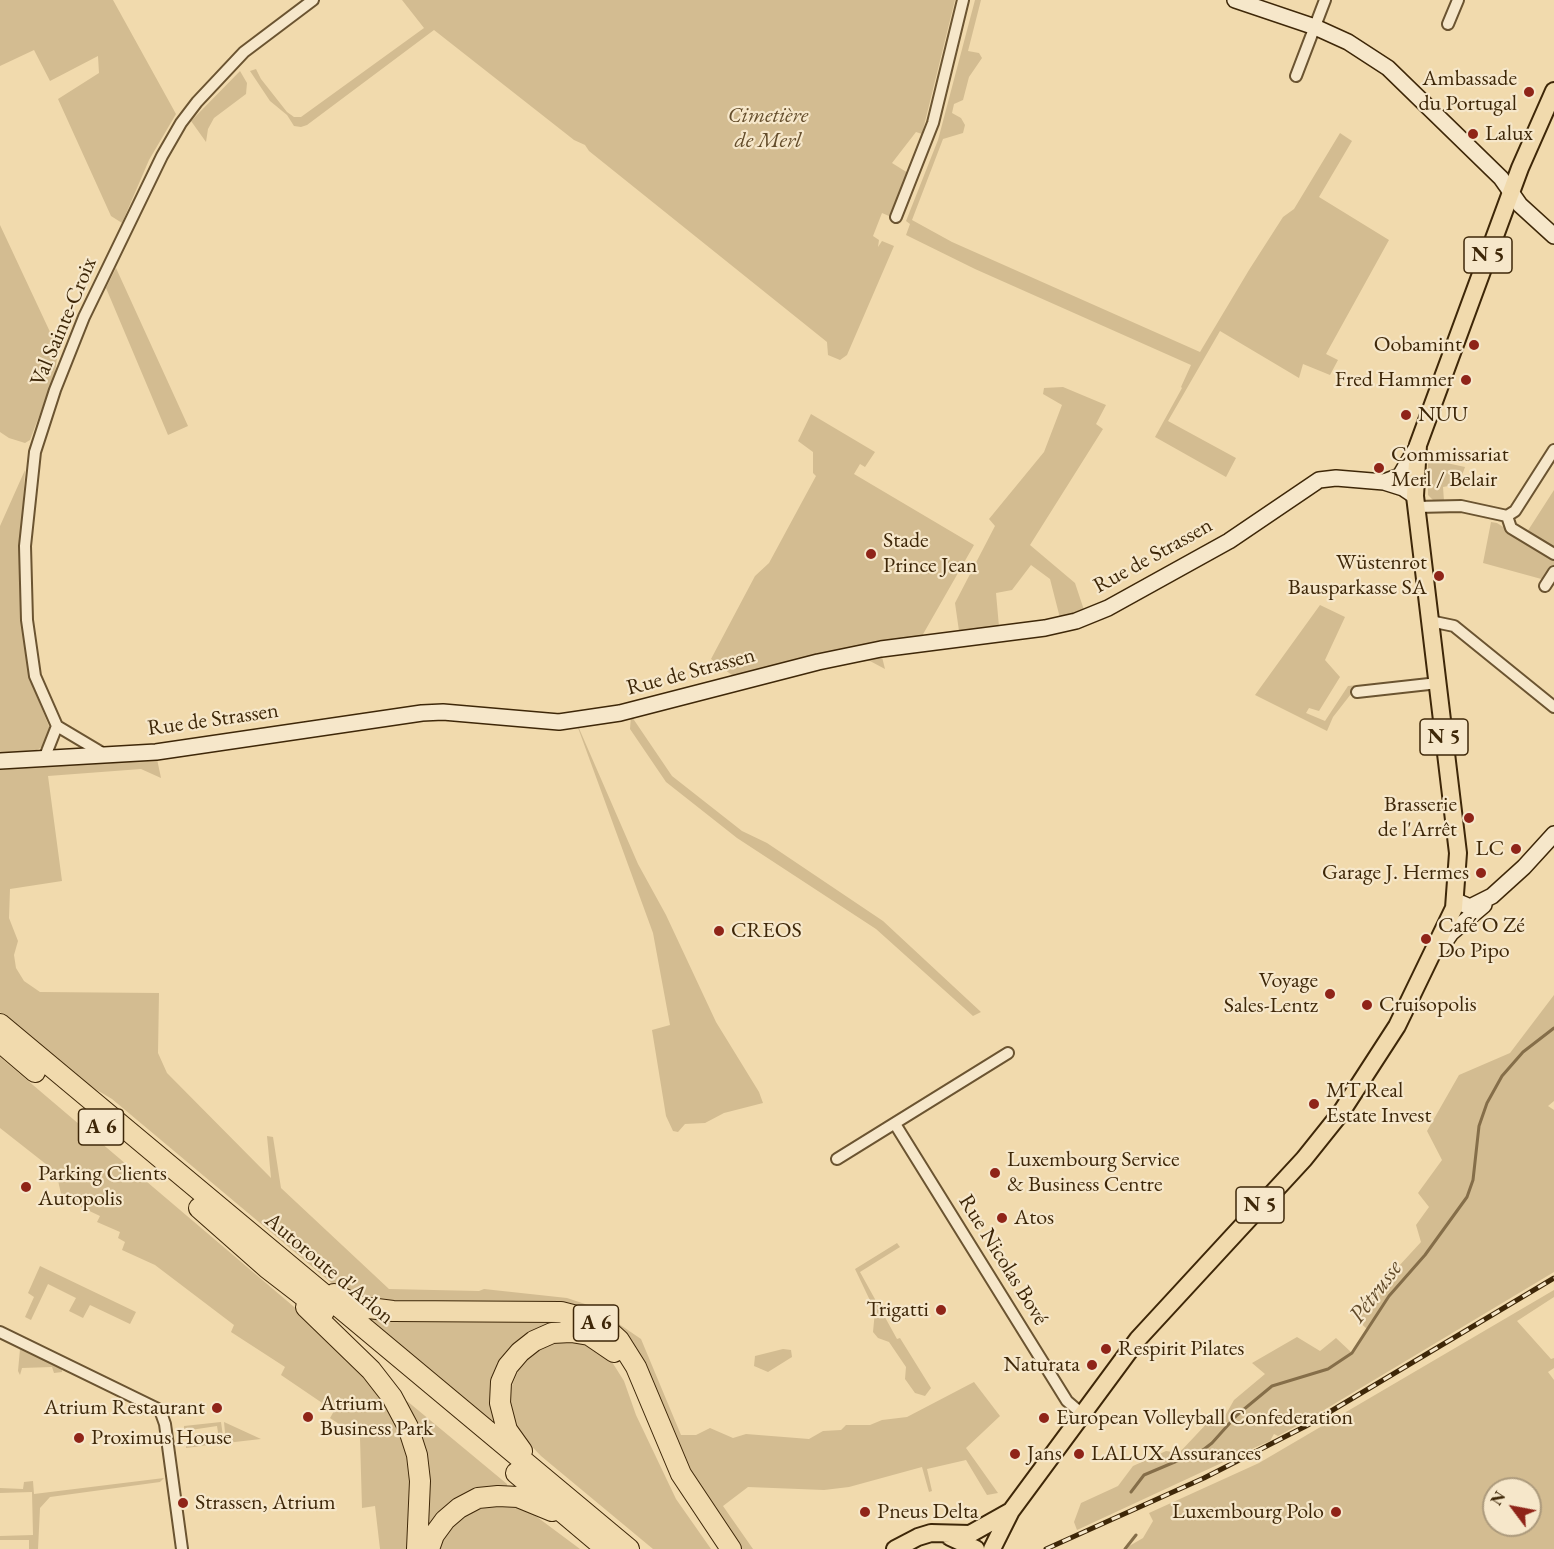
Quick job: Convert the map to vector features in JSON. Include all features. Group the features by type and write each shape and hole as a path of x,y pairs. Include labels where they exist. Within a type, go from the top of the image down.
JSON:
{"highway":[{"name":"Autoroute d'Arlon","path":"0,1024 628,1549"},
{"name":"Autoroute d'Arlon","path":"0,1042 267,1268 337,1322 606,1549"},
{"name":"A 6","path":"267,1268 371,1370 400,1411 417,1455 420,1481 417,1549"},
{"name":"A 6","path":"308,1282 347,1301 376,1310 538,1310 561,1312 588,1319 607,1329 628,1352 669,1450 699,1504 731,1549"},
{"name":"A 6","path":"531,1468 502,1419 501,1382 508,1366 534,1341 552,1333 571,1332 589,1335 613,1350 625,1366 671,1475 719,1549"},
{"name":"A 6","path":"669,1450 736,1549"},
{"name":"A 6","path":"429,1549 434,1535 445,1520 459,1508 478,1498 498,1496 535,1503 582,1529"}],"main road":[{"path":"1235,0 1315,27 1348,42 1389,68 1501,178 1520,205 1554,236"},
{"name":"N 5","path":"1420,983 1456,901 1458,853 1416,502 1418,445 1512,192 1554,91"},
{"path":"1384,482 1400,476 1418,445"},
{"name":"Rue de Strassen","path":"0,761 110,756 422,713 453,713 538,722 583,720 666,702 818,662 881,649 1045,628 1076,621 1108,608 1229,541 1319,480 1336,478 1384,482 1403,488 1416,502"},
{"name":"Rue de Strassen","path":"1354,479 1416,502"},
{"path":"1456,901 1470,907 1491,896 1524,867 1554,834"},
{"name":"N 5","path":"992,1549 1011,1511 1081,1413 1138,1339 1304,1159 1340,1114 1384,1049 1420,983 1451,933 1491,896"},
{"path":"895,1549 918,1537 932,1533 970,1534 1011,1511"},
{"path":"946,1535 976,1549"}],"street":[{"name":"Val Sainte-Croix","path":"57,726 35,676 27,620 25,546 35,452 73,344 162,156 197,102 247,49 313,0"},
{"path":"897,217 933,123 963,0"},
{"path":"1296,76 1325,0"},
{"path":"1448,24 1458,0"},
{"path":"1416,502 1461,506 1506,516 1515,511 1550,464 1554,450"},
{"path":"1506,516 1511,528 1554,554"},
{"path":"1545,586 1554,572"},
{"path":"1430,621 1454,626 1554,707"},
{"path":"1357,692 1438,683"},
{"path":"44,759 57,726 110,756"},
{"path":"837,1159 1008,1053"},
{"name":"Rue Nicolas Bové","path":"895,1124 1067,1401 1081,1413"},
{"path":"0,1332 160,1410 164,1417 182,1549"}],"green space":[{"path":"0,0 113,0 176,114 149,160 122,223 111,216 58,99 99,73 98,56 50,81 34,50 0,66"},
{"name":"Cimetière de Merl","path":"402,0 955,0 922,134 916,132 892,163 908,173 889,216 882,213 873,236 879,240 878,247 882,241 894,246 847,355 840,360 828,355 827,342 589,151 585,145 574,140 434,30 307,125 301,127 294,126 287,115 270,101 250,71 256,69 287,112 294,117 301,117 424,28"},
{"path":"975,0 981,0 968,51 979,53 982,58 969,77 963,100 954,104 952,113 961,118 965,125 963,133 943,139 912,220 952,242 1200,352 1249,270 1283,217 1294,209 1340,133 1352,141 1319,197 1389,240 1326,354 1338,360 1330,375 1303,364 1299,378 1220,331 1168,421 1236,458 1226,477 1155,437 1182,388 1191,365 975,269 906,235 910,224 906,221 938,140"},
{"path":"240,71 247,83 246,94 214,118 208,129 206,142 191,121"},
{"path":"0,225 58,349 55,374 30,440 25,443 9,438 0,432"},
{"path":"116,268 188,426 168,435 106,288"},
{"path":"1063,387 1106,405 1096,424 1103,429 1030,545 1075,583 1084,610 1060,618 1050,579 1031,565 1012,590 996,593 999,627 959,631 955,603 995,526 989,519 1044,452 1062,405 1043,394 1044,388"},
{"path":"811,414 875,452 865,467 860,464 854,474 974,545 922,636 878,641 885,669 870,661 854,662 749,685 632,717 672,776 742,831 767,843 883,921 981,1012 973,1016 876,929 737,838 666,782 630,729 631,716 578,726 638,864 666,915 716,1022 759,1092 763,1103 724,1113 705,1123 685,1124 678,1132 673,1131 666,1116 652,1030 670,1025 653,933 577,725 733,676 711,659 755,576 769,563 816,476 813,473 813,452 798,441"},
{"path":"1428,459 1465,467 1459,484 1443,487 1444,501 1434,501 1428,495"},
{"path":"25,470 20,553 22,621 33,687 50,729 48,739 42,747 35,751 0,755 0,526"},
{"path":"1554,490 1554,549 1527,532"},
{"path":"1491,522 1497,523 1554,559 1554,566 1545,580 1483,563"},
{"path":"1320,605 1345,617 1325,660 1340,677 1319,711 1309,708 1306,713 1325,721 1348,686 1358,685 1333,717 1327,731 1255,695"},
{"path":"157,759 161,778 141,769 48,776 62,881 10,889 9,918 18,941 14,955 16,968 24,981 40,992 159,993 158,1053 167,1073 271,1178 267,1136 273,1137 281,1188 389,1289 479,1291 484,1289 567,1298 594,1307 641,1339 681,1435 696,1435 710,1428 733,1438 746,1434 809,1439 823,1431 841,1430 846,1425 870,1425 882,1420 907,1417 974,1382 1000,1416 966,1448 998,1493 987,1495 966,1460 927,1469 932,1491 929,1492 922,1467 849,1487 824,1490 748,1487 723,1506 753,1549 742,1549 699,1491 606,1322 392,1305 346,1295 112,1099 85,1083 0,1012 0,767"},
{"path":"1554,995 1554,1101 1548,1106 1554,1110 1554,1272 1304,1422 1278,1436 1274,1434 1270,1441 1077,1530 1074,1522 1081,1503 1118,1486 1133,1466 1166,1451 1179,1453 1212,1418 1221,1423 1234,1400 1265,1374 1252,1363 1297,1337 1320,1351 1336,1338 1352,1353 1368,1330 1353,1316 1421,1242 1416,1225 1429,1207 1418,1193 1442,1160 1427,1131 1459,1075 1510,1053"},
{"path":"0,1057 313,1323 375,1385 406,1441 413,1478 412,1549 380,1549 375,1506 362,1508 360,1438 330,1418 334,1411 281,1375 285,1367 231,1332 234,1325 155,1265 122,1250 125,1242 118,1238 120,1232 97,1222 100,1216 62,1198 56,1172 0,1128"},
{"path":"897,1243 900,1247 860,1272 897,1339 900,1338 931,1388 925,1396 915,1393 905,1379 906,1367 889,1342 878,1338 873,1332 875,1311 855,1269"},
{"path":"40,1266 136,1312 130,1324 90,1305 83,1318 69,1311 76,1298 48,1284 31,1320 25,1317 34,1297 28,1293"},
{"path":"1554,1290 1554,1297 1517,1321 1551,1359 1554,1358 1554,1368 1548,1372 1554,1380 1554,1549 1124,1549 1143,1538 1153,1521 1149,1513 1259,1463"},
{"path":"359,1312 534,1317 578,1324 527,1335 497,1421 489,1420"},
{"path":"582,1340 607,1354 624,1381 636,1415 676,1499 711,1549 653,1549 541,1456 519,1433 509,1407 510,1390 522,1362 541,1348 558,1341"},
{"path":"20,1349 62,1369 62,1372 54,1373 52,1367 22,1368 20,1375 18,1371"},
{"path":"783,1349 791,1350 792,1357 768,1372 754,1366 755,1356"},
{"path":"407,1401 507,1484 507,1490 428,1536 402,1405"},
{"path":"221,1422 224,1443 186,1448 186,1443 189,1441 219,1439 217,1426 184,1431 184,1426"},
{"path":"224,1422 261,1439 226,1443"},
{"path":"164,1478 160,1482 50,1497 40,1508 38,1549 29,1549 29,1540 0,1540 0,1536 33,1535 32,1492 0,1493 0,1488 23,1489 24,1482 33,1481 34,1494"},
{"path":"496,1506 517,1507 533,1514 580,1549 437,1549 448,1526 468,1511"}],"waterway":[{"name":"Pétrusse","path":"1131,1492 1144,1475 1203,1450 1237,1415 1272,1386 1328,1369 1352,1353 1389,1296 1425,1255 1467,1197 1473,1180 1479,1126 1487,1103 1502,1076 1523,1052 1554,1028"},
{"name":"Pétrusse","path":"1125,1549 1136,1535"}],"railway":[{"path":"1046,1549 1204,1478 1306,1426 1554,1278"}],"place":[{"name":"Ambassade du Portugal","path":"1529,92"},
{"name":"Lalux","path":"1473,134"},
{"name":"Oobamint","path":"1474,345"},
{"name":"Fred Hammer","path":"1466,380"},
{"name":"NUU","path":"1406,415"},
{"name":"Commissariat Merl / Belair","path":"1379,468"},
{"name":"Stade Prince Jean","path":"871,554"},
{"name":"Wüstenrot Bausparkasse SA","path":"1439,576"},
{"name":"Brasserie de l'Arrêt","path":"1469,818"},
{"name":"LC","path":"1516,849"},
{"name":"Garage J. Hermes","path":"1481,873"},
{"name":"CREOS","path":"719,931"},
{"name":"Café O Zé Do Pipo","path":"1426,939"},
{"name":"Voyage Sales-Lentz","path":"1330,994"},
{"name":"Cruisopolis","path":"1367,1005"},
{"name":"MT Real Estate Invest","path":"1314,1104"},
{"name":"Luxembourg Service & Business Centre","path":"995,1173"},
{"name":"Parking Clients Autopolis","path":"26,1187"},
{"name":"Atos","path":"1002,1218"},
{"name":"Trigatti","path":"941,1310"},
{"name":"Respirit Pilates","path":"1106,1349"},
{"name":"Naturata","path":"1092,1365"},
{"name":"Atrium Restaurant","path":"217,1408"},
{"name":"Atrium Business Park","path":"308,1417"},
{"name":"European Volleyball Confederation","path":"1044,1418"},
{"name":"Proximus House","path":"79,1438"},
{"name":"Jans","path":"1015,1454"},
{"name":"LALUX Assurances","path":"1079,1454"},
{"name":"Strassen, Atrium","path":"183,1503"},
{"name":"Pneus Delta","path":"865,1512"},
{"name":"Luxembourg Polo","path":"1336,1512"}]}
